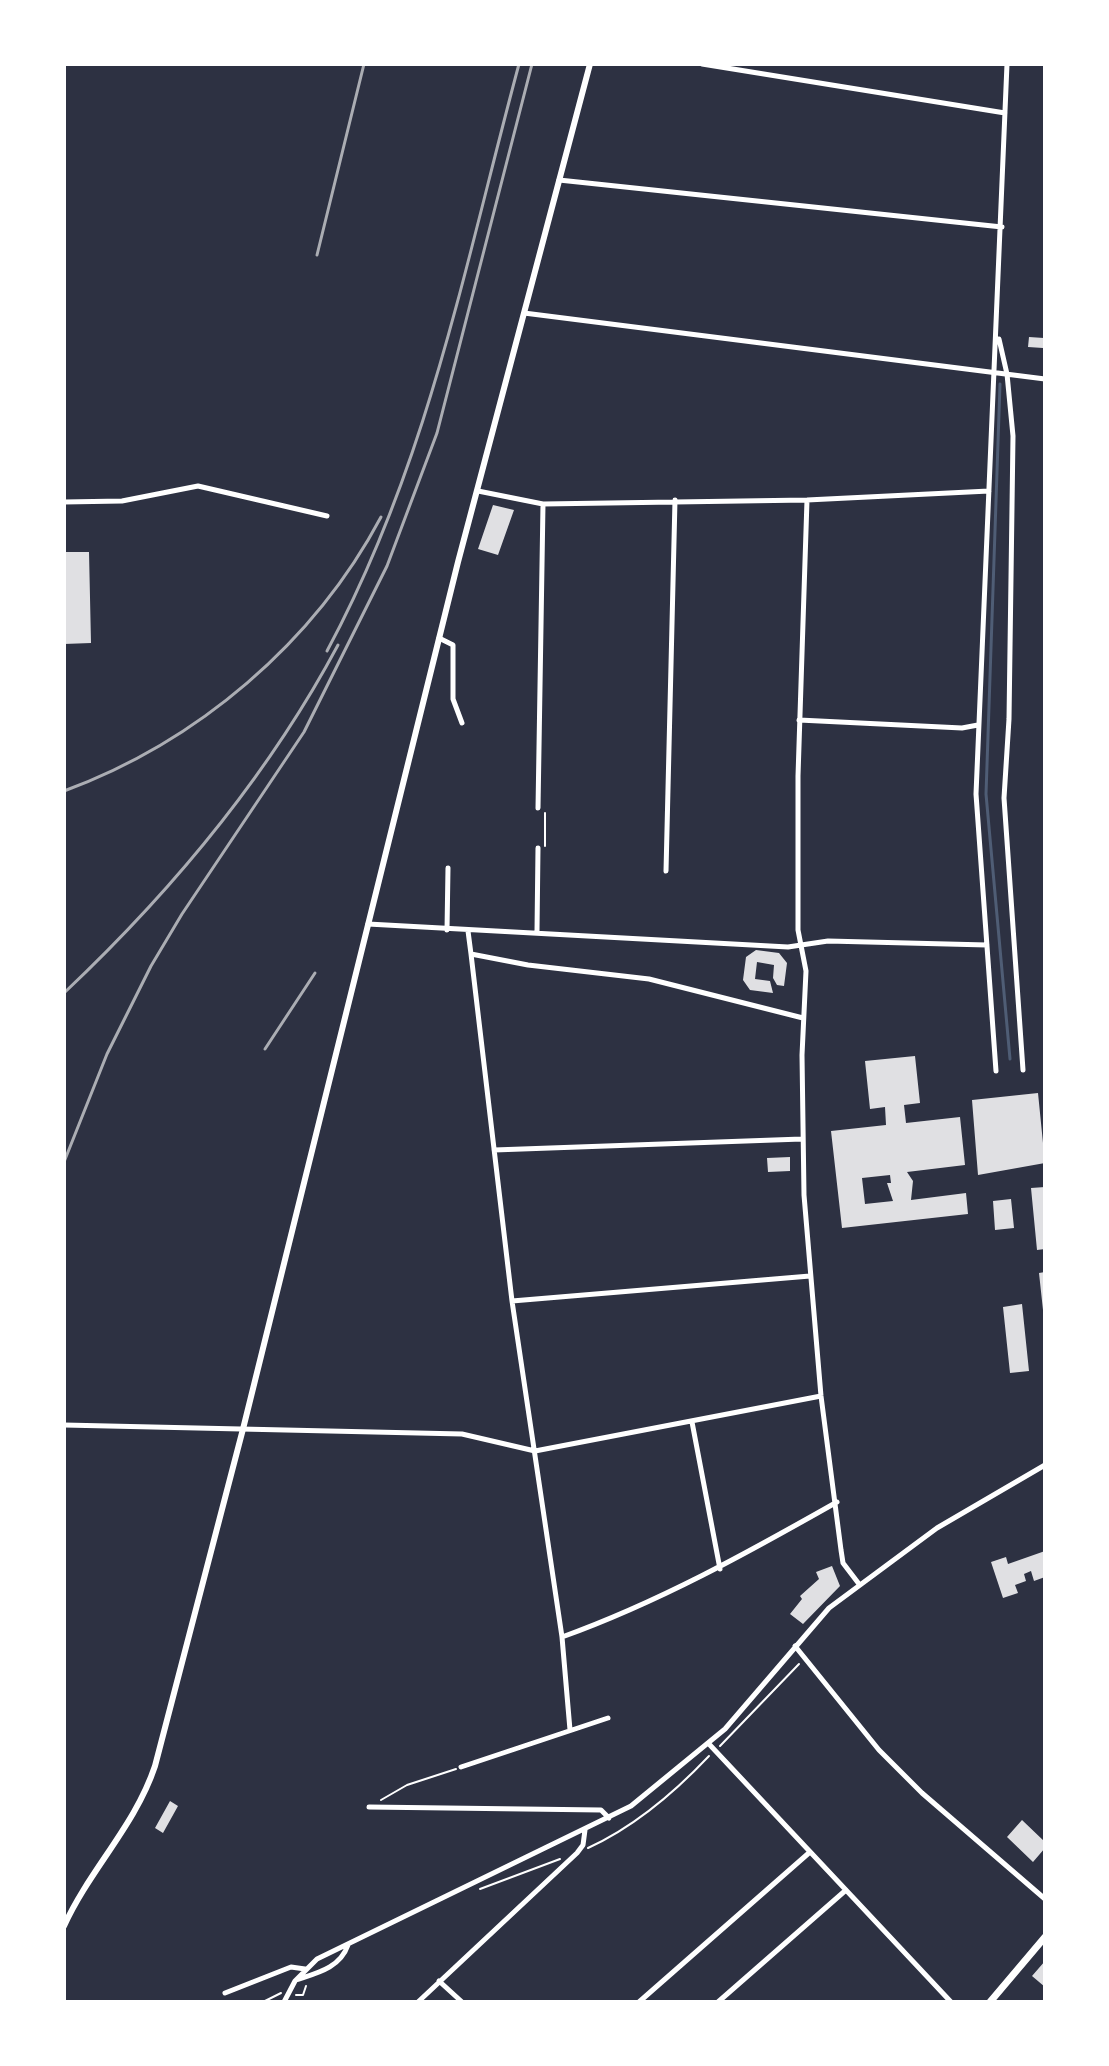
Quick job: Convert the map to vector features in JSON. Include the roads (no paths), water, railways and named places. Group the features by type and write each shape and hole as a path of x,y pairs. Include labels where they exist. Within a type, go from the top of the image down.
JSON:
{"main road":[{"path":"990,2002 1045,1937"}],"street":[{"path":"64,1926 79,1895 128,1826 151,1778 243,1429 439,638 590,64"},
{"path":"702,64 1005,113"},
{"path":"996,1071 976,807 991,371 998,334 1007,64"},
{"path":"558,180 1002,227"},
{"path":"524,313 1045,379"},
{"path":"998,334 1007,374 1013,436 1009,719 1004,798 1023,1070"},
{"path":"64,502 122,501 198,486 327,516"},
{"path":"478,491 543,504 807,500 989,491"},
{"path":"666,871 675,500"},
{"path":"807,500 799,720 800,947 806,971 802,1139 821,1396 843,1563 859,1584"},
{"path":"538,808 543,504"},
{"path":"439,638 453,645 453,699 462,723"},
{"path":"799,720 962,728 978,725"},
{"path":"537,931 538,848"},
{"path":"447,930 448,868"},
{"path":"368,924 800,947 828,941 987,945"},
{"path":"468,931 512,1301 562,1637 570,1730"},
{"path":"471,954 528,965 649,979 803,1018"},
{"path":"494,1150 802,1139"},
{"path":"512,1301 810,1276"},
{"path":"64,1425 462,1434 535,1451 821,1396"},
{"path":"692,1422 720,1569"},
{"path":"284,2002 305,1969 349,1943 609,1818 655,1789 709,1744 816,1621 859,1584 937,1528 1045,1465"},
{"path":"562,1637 622,1615 720,1569 837,1502"},
{"path":"795,1646 887,1759 1045,1899"},
{"path":"461,1767 608,1718"},
{"path":"709,1744 951,2002"},
{"path":"369,1807 601,1810 609,1818"},
{"path":"418,2002 577,1853 583,1845 585,1830"},
{"path":"639,2002 810,1852"},
{"path":"718,2002 846,1890"},
{"path":"295,1981 330,1967 345,1953 349,1943"},
{"path":"225,1993 291,1967 305,1969"},
{"path":"439,1981 462,2002"}],"waterway":[{"path":"1000,384 986,794 1010,1059"}],"railway":[{"path":"317,255 364,64"},
{"path":"327,651 362,580 418,436 461,290 519,64"},
{"path":"64,1162 107,1054 151,966 182,914 304,732 387,566 437,433 532,64"},
{"path":"64,791 160,745 205,716 247,683 322,606 354,563 381,517"},
{"path":"64,993 143,914 215,830 281,740 338,645"},
{"path":"265,1049 315,973"}]}
